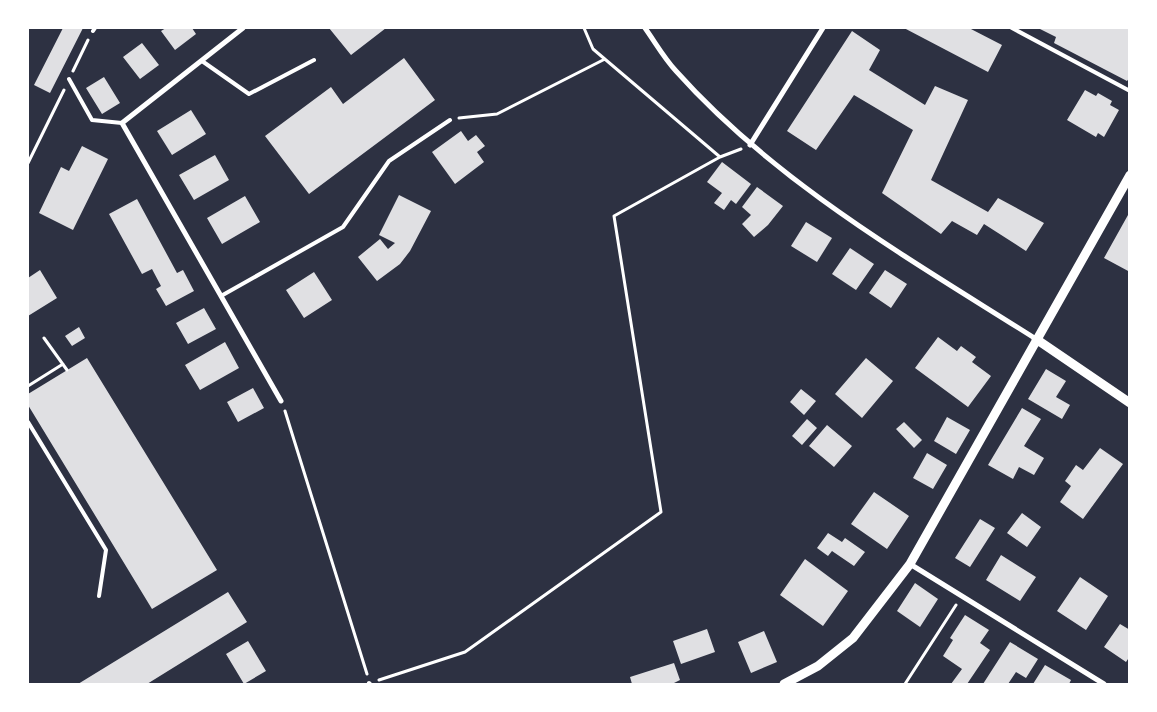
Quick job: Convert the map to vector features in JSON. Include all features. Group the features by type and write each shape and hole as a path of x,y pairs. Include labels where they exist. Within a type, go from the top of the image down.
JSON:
{"street":[{"path":"244,28 122,123 281,401"},
{"path":"645,28 675,70 750,146 806,189 1036,339 1130,404"},
{"path":"750,146 823,28"},
{"path":"784,684 818,666 853,638 910,564 1130,175"},
{"path":"910,564 1104,684"}],"lane":[{"path":"1012,28 1130,91"},
{"path":"202,60 249,94 314,60"},
{"path":"69,79 92,120 122,123"},
{"path":"221,296 343,227 389,161 450,120"},
{"path":"28,422 106,550 99,596"}],"path":[{"path":"584,28 593,49 720,157"},
{"path":"28,163 94,29"},
{"path":"450,120 497,114 606,59"},
{"path":"281,401 370,684 465,652 662,512 614,216 720,157 750,146"},
{"path":"44,338 67,370"},
{"path":"28,386 63,364"},
{"path":"905,684 962,596"}],"building":[{"path":"63,28 83,28 50,93 34,85"},
{"path":"166,28 192,28 196,34 175,50 161,31"},
{"path":"329,28 386,28 351,55"},
{"path":"904,28 969,28 1002,45 988,72"},
{"path":"1038,28 1130,28 1130,77 1127,81 1054,43 1056,37"},
{"path":"852,31 880,50 869,70 925,105 935,86 968,100 931,180 988,212 998,198 1044,223 1026,251 984,224 977,235 952,221 941,234 882,193 913,130 854,95 816,150 787,131"},
{"path":"142,43 159,65 140,79 123,57"},
{"path":"404,58 435,100 309,194 265,136 331,87 343,104"},
{"path":"104,77 120,103 102,114 86,88"},
{"path":"1085,90 1096,96 1098,93 1112,101 1110,105 1119,110 1104,137 1098,133 1096,137 1067,120"},
{"path":"191,110 206,134 172,155 157,131"},
{"path":"461,131 468,141 476,135 485,146 477,152 484,162 455,184 432,152"},
{"path":"82,146 108,159 73,230 39,213 61,167 69,171"},
{"path":"215,155 229,180 194,200 179,175"},
{"path":"722,162 751,184 736,204 731,200 724,210 714,203 722,193 707,182"},
{"path":"757,187 783,206 768,225 754,237 742,224 751,215 742,207"},
{"path":"399,195 431,211 410,251 400,264 377,281 358,257 380,239 388,249 395,243 379,235"},
{"path":"245,196 260,222 222,244 207,218"},
{"path":"137,199 177,273 183,270 194,291 166,306 156,289 161,286 152,269 142,274 109,214"},
{"path":"1128,215 1130,216 1130,272 1104,258"},
{"path":"806,222 832,238 817,262 791,246"},
{"path":"850,248 874,264 856,290 832,274"},
{"path":"40,270 57,298 28,316 28,278"},
{"path":"885,270 907,284 891,308 869,293"},
{"path":"314,272 332,300 304,318 286,290"},
{"path":"204,308 216,329 188,344 176,323"},
{"path":"79,327 85,338 72,346 65,336"},
{"path":"938,337 957,351 961,346 976,357 972,362 991,376 968,407 915,368"},
{"path":"225,342 239,368 200,390 185,365"},
{"path":"87,358 217,570 152,609 28,405 28,394"},
{"path":"866,358 893,381 862,418 835,394"},
{"path":"1046,369 1066,381 1056,397 1070,405 1062,419 1028,399"},
{"path":"253,388 264,408 238,422 227,402"},
{"path":"801,389 816,401 804,415 790,402"},
{"path":"1022,408 1041,419 1024,446 1044,458 1034,475 1019,467 1013,479 988,465"},
{"path":"947,417 970,430 956,454 934,441"},
{"path":"807,419 817,428 802,445 792,436"},
{"path":"904,422 922,440 914,448 896,429"},
{"path":"827,425 852,446 834,467 809,446"},
{"path":"1100,448 1123,464 1083,519 1060,502 1071,486 1065,481 1076,465 1083,470"},
{"path":"927,453 947,465 933,489 913,478"},
{"path":"874,492 909,516 887,549 851,524"},
{"path":"1022,513 1041,527 1027,547 1007,533"},
{"path":"980,519 995,528 970,567 955,558"},
{"path":"828,533 842,542 845,538 865,552 854,566 832,551 828,556 817,548"},
{"path":"1001,555 1036,577 1020,601 986,580"},
{"path":"805,559 848,591 823,626 780,595"},
{"path":"1080,577 1108,596 1086,630 1057,611"},
{"path":"915,583 938,599 920,627 897,611"},
{"path":"228,592 247,622 147,684 78,684"},
{"path":"965,615 989,630 980,643 990,650 967,684 951,684 962,669 943,656 953,640 950,638"},
{"path":"1120,624 1130,630 1130,656 1126,662 1104,647"},
{"path":"707,629 715,652 681,664 673,641"},
{"path":"764,631 777,662 751,673 738,642"},
{"path":"248,641 266,671 244,684 226,654"},
{"path":"1010,642 1038,659 1026,678 1016,672 1008,684 983,684"},
{"path":"674,663 680,680 672,684 632,684 630,677"},
{"path":"1045,665 1071,680 1069,684 1033,684"}]}
